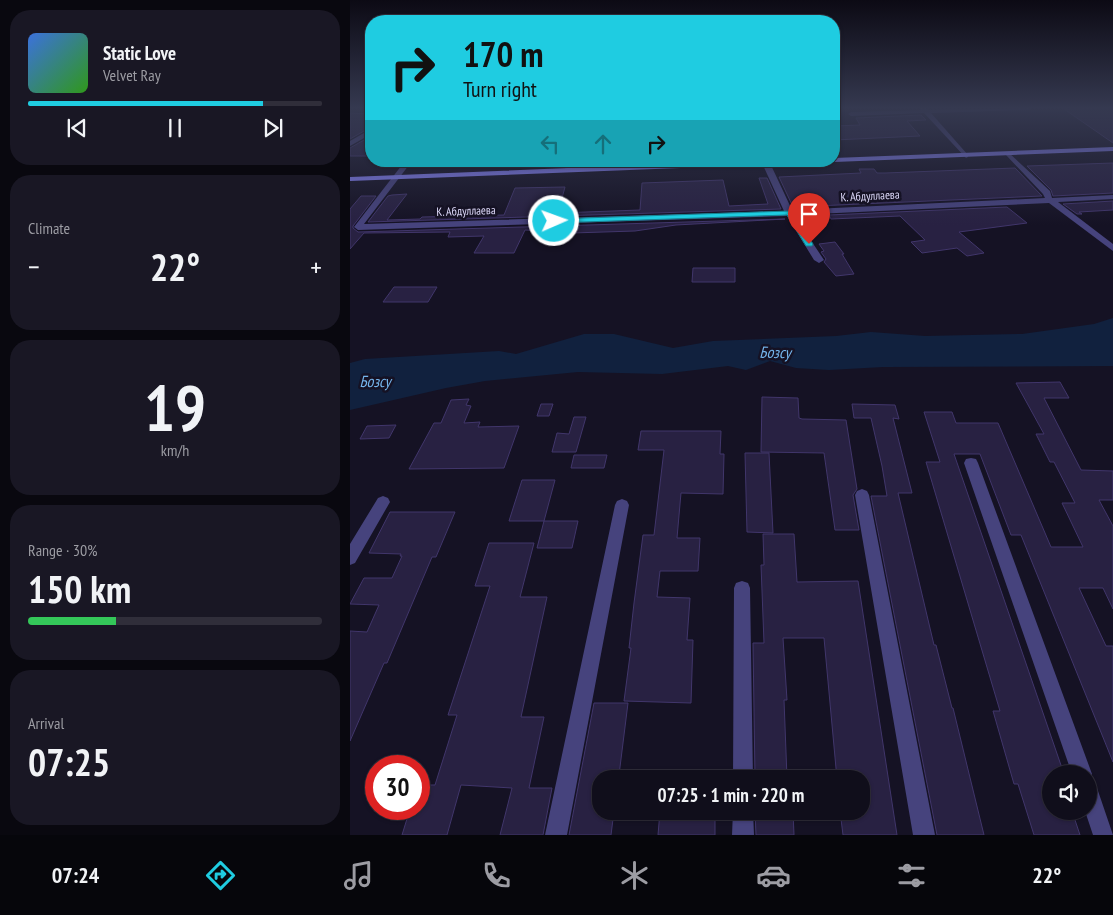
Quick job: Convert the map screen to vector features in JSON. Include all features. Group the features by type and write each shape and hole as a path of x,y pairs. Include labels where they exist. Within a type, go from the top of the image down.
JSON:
{"street":[{"path":"958,147 966,156"},
{"path":"840,160 1113,149"},
{"path":"1008,154 1047,193 1049,199 1113,248"},
{"path":"396,177 404,167"},
{"path":"350,179 608,167"},
{"path":"768,167 789,213 819,260"},
{"name":"К. Абдуллаева","path":"396,177 358,228 789,213 1113,197"},
{"path":"971,463 1079,765"},
{"path":"862,495 924,835"},
{"path":"350,558 383,502"},
{"path":"556,835 622,505"},
{"path":"742,588 743,770"},
{"path":"1097,815 1104,835"},
{"path":"743,820 743,835"}],"water":[{"name":"Бозсу","path":"1113,318 1113,366 883,367 829,370 796,368 770,361 746,370 728,366 662,374 578,372 485,381 350,410 350,363 365,359 499,351 516,354 584,334 614,334 673,348 713,341 836,336 871,332 925,336 1022,334 1094,324"}],"building":[{"path":"365,147 365,156 350,156 350,148"},
{"path":"1113,163 1113,193 1053,196 1051,190 1027,166"},
{"path":"1015,168 1042,196 793,207 779,177 861,173 859,169 874,169 877,173 885,173"},
{"path":"759,178 767,178 781,209 368,222 388,196 407,194 387,220 420,219 422,217 504,215 515,188 565,187 558,213 640,210 642,183 723,180 729,206 768,204"},
{"path":"361,196 376,196 353,226 358,232 785,219 676,225 635,231 572,233 525,230 514,253 474,253 484,236 448,237 450,232 364,233 350,249 350,209"},
{"path":"1113,201 1113,210 1079,212 1082,214 1077,214 1063,204"},
{"path":"1007,207 1027,223 959,232 984,253 967,256 957,248 922,253 911,242 925,240 900,216 831,219 829,215"},
{"path":"835,242 844,254 842,254 854,274 836,276 824,262 826,259 821,252 824,251 819,244"},
{"path":"693,268 735,268 735,282 692,282"},
{"path":"394,287 437,287 428,302 383,302"},
{"path":"1060,382 1069,398 1044,398 1081,470 1113,471 1113,500 1099,500 1113,526 1113,609 1103,588 1079,588 1106,646 1113,646 1113,762 1021,535 1011,535 980,454 954,454 1061,765 1042,765 1042,820 1075,820 1080,835 1034,835 1018,784 1014,784 993,711 1000,711 926,462 940,462 924,412 952,412 956,423 998,423 1051,547 1083,547 1062,503 1075,503 1054,462 1050,462 1036,434 1044,434 1016,383"},
{"path":"762,397 798,398 799,418 802,419 846,420 857,489 853,495 859,530 835,530 824,453 761,452"},
{"path":"469,399 466,405 471,406 464,423 480,422 478,427 519,426 504,468 409,469 434,423 441,423 451,400"},
{"path":"541,404 553,404 549,416 537,416"},
{"path":"852,404 895,405 899,419 893,418 912,493 898,493 934,645 936,645 953,708 984,835 937,835 871,496 887,496 882,466 871,418 854,418"},
{"path":"574,417 586,417 576,452 552,452 557,433 569,434"},
{"path":"396,425 389,438 360,439 367,426"},
{"path":"641,431 721,431 720,454 724,454 723,494 681,493 677,538 700,538 698,571 660,571 657,597 690,598 687,640 693,640 691,703 624,701 643,535 654,535 664,450 638,450"},
{"path":"745,453 769,453 773,533 747,532"},
{"path":"574,455 607,455 604,468 571,468"},
{"path":"522,480 555,480 544,521 509,521"},
{"path":"390,512 455,512 436,557 432,557 387,663 384,663 350,741 350,631 367,632 379,605 350,604 364,578 392,578 402,556 400,556 401,554 369,553"},
{"path":"544,521 578,521 572,548 537,548"},
{"path":"763,534 794,534 797,582 858,581 897,835 843,835 841,820 870,820 870,770 836,770 824,638 783,638 787,700 784,700 787,770 755,770 753,643 764,643 761,565 764,565"},
{"path":"489,543 534,543 520,597 547,597 521,717 544,717 529,788 552,788 543,835 500,835 512,788 461,785 447,835 402,835 407,820 430,820 430,785 435,785 457,715 448,715 490,586 475,586"},
{"path":"594,703 628,703 620,770 592,770 592,820 613,820 611,835 569,835"},
{"path":"659,820 715,820 715,835 658,835"},
{"path":"755,820 793,820 794,835 756,835"}],"route":[{"path":"554,221 789,213 809,244"}]}
